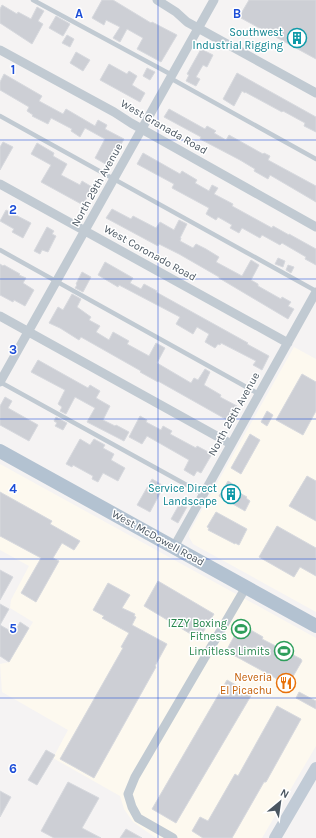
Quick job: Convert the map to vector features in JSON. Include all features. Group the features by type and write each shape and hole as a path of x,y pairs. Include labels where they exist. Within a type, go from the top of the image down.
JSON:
{"main road":[{"name":"West McDowell Road","path":"0,451 316,626"},
{"path":"275,838 316,768"}],"street":[{"path":"156,0 176,12 187,22 316,93"},
{"name":"North 29th Avenue","path":"0,382 214,0"},
{"name":"West Granada Road","path":"0,50 114,112 316,226"},
{"name":"West Coronado Road","path":"0,184 288,343"},
{"name":"North 28th Avenue","path":"174,547 316,292"},
{"path":"0,316 231,444"},
{"path":"174,838 138,818 132,807 128,794 135,776 246,587"}],"lane":[{"path":"33,0 171,76 316,159"},
{"path":"0,116 316,292"},
{"path":"0,250 259,394"},
{"path":"0,382 203,494"}],"shaded area":[{"path":"294,347 316,359 316,612 193,544 189,537 190,531"},
{"path":"0,464 316,638 316,746 262,838 156,838 133,822 124,809 120,796 53,758 68,730 2,692 0,664 9,662 33,622 10,608 11,600 29,566 0,550"}],"building":[{"path":"102,0 113,0 151,23 152,22 177,35 161,62 137,49 143,38 127,29 120,42 113,38 120,27 106,20 104,25 92,18"},
{"name":"Southwest Industrial Rigging","path":"249,0 316,0 316,59 239,17"},
{"path":"2,5 17,14 18,12 31,19 37,7 44,11 38,21 43,24 32,44 0,23 0,9"},
{"path":"56,16 70,24 63,36 49,28"},
{"path":"67,35 74,39 70,47 62,43"},
{"path":"201,49 213,55 207,67 203,65 196,77 200,79 196,86 186,81 189,75 187,74"},
{"path":"76,52 90,60 83,71 70,63"},
{"path":"109,64 127,74 129,71 137,76 132,85 145,93 140,102 100,80"},
{"path":"147,68 155,72 150,80 143,76"},
{"path":"237,73 316,117 316,132 304,126 305,123 245,92 242,91 234,106 223,99"},
{"path":"4,74 42,96 39,101 63,114 66,109 95,126 98,120 107,125 105,129 124,139 109,166 95,158 105,139 85,128 80,137 71,131 72,129 51,118 48,124 32,116 33,115 27,111 29,107 0,90 0,82"},
{"path":"169,109 205,129 207,126 216,131 214,133 226,140 229,135 263,154 264,153 270,156 268,160 316,186 316,202 270,175 268,179 254,171 255,169 240,160 200,139 201,137 164,117"},
{"path":"3,142 13,147 0,170 0,147"},
{"path":"37,143 54,153 53,156 67,164 61,175 80,185 82,181 92,187 83,205 41,182 51,165 31,154"},
{"path":"143,153 180,174 182,171 197,180 195,183 209,191 212,185 218,188 214,194 233,204 232,206 272,228 273,226 316,249 316,265 305,259 306,257 282,243 280,245 262,235 260,238 242,228 239,233 230,228 232,225 218,217 216,220 206,214 209,208 172,188 174,184 137,164"},
{"path":"112,209 131,219 133,216 156,228 160,222 174,230 179,220 187,224 180,241 193,248 196,244 206,249 219,257 216,262 242,276 251,260 259,265 251,280 258,284 258,286 281,299 282,297 291,302 288,306 294,309 288,319 179,254 159,244 158,246 106,218"},
{"path":"6,210 31,223 23,238 12,232 14,229 0,221"},
{"path":"47,227 54,231 52,234 56,236 48,252 42,250 40,254 34,251"},
{"path":"278,258 285,261 283,267 275,264"},
{"path":"105,262 133,278 130,283 141,289 144,284 269,356 262,370 253,365 256,361 221,343 215,348 205,342 209,334 197,327 193,334 176,324 180,317 119,285 118,287 98,275"},
{"path":"0,264 26,278 23,283 34,290 25,306 0,295"},
{"path":"288,265 294,267 291,273 286,270"},
{"path":"82,272 91,277 83,292 75,288"},
{"path":"72,294 81,299 77,307 91,317 89,320 100,326 96,332 109,340 113,332 129,341 127,344 149,356 156,343 165,348 157,363 191,383 194,378 198,380 205,369 210,372 204,385 221,395 220,397 237,406 229,421 140,372 141,371 81,337 79,340 49,323 58,307 63,310"},
{"path":"38,360 88,388 90,385 100,391 96,398 110,406 103,420 129,432 124,441 87,422 95,408 75,397 66,414 60,411 62,407 58,404 65,390 31,372"},
{"path":"302,374 316,382 316,411 303,435 276,420"},
{"path":"5,397 12,401 8,408 38,425 29,441 0,425 0,406"},
{"path":"267,411 273,415 267,426 261,422"},
{"path":"140,416 147,420 146,422 161,430 163,426 172,431 170,434 196,448 197,446 212,454 201,473 197,471 194,476 184,470 189,460 147,436 142,444 129,437"},
{"path":"56,417 67,423 63,430 55,426 57,423 54,421"},
{"path":"250,434 260,440 241,474 231,468"},
{"path":"80,439 90,445 94,439 105,445 103,448 114,454 111,460 125,468 118,481 103,473 98,482 92,479 93,476 73,465 72,467 66,464"},
{"path":"307,476 316,481 316,521 289,506"},
{"path":"152,479 164,486 150,512 137,505"},
{"name":"Service Direct Landscape","path":"228,481 236,486 234,490 247,497 246,498 250,501 245,511 219,496"},
{"path":"0,492 52,521 50,524 80,541 74,550 62,543 53,558 59,561 36,602 21,593 41,558 0,536"},
{"path":"180,503 187,507 178,523 171,519"},
{"path":"216,512 247,529 239,545 208,530 209,528 207,527"},
{"path":"277,526 316,548 316,576 300,567 294,577 259,557"},
{"path":"0,570 13,577 0,600"},
{"path":"158,581 214,614 199,639 144,606"},
{"path":"108,583 130,595 122,608 135,614 134,616 136,617 132,625 167,644 155,666 156,667 94,778 60,759 123,648 121,647 129,633 102,618 104,616 93,610"},
{"path":"0,604 9,609 0,625"},
{"path":"20,622 29,628 9,662 0,656 0,625 14,633"},
{"path":"242,625 263,637 262,639 301,659 302,661 288,685 226,651"},
{"path":"227,680 252,694 176,823 152,809"},
{"path":"299,692 316,701 316,709 296,698"},
{"path":"277,706 301,719 266,782 264,782 232,838 203,838 192,831 200,817 208,821 235,774 238,776"},
{"path":"46,750 55,755 37,785 28,780"},
{"path":"68,782 99,798 82,828 101,838 54,838 41,831"},
{"path":"0,791 11,797 0,817"},
{"path":"126,829 142,838 120,838"}],"place":[{"name":"Southwest Industrial Rigging","path":"297,38"},
{"name":"Service Direct Landscape","path":"231,494"},
{"name":"IZZY Boxing Fitness","path":"241,629"},
{"name":"Limitless Limits","path":"284,651"},
{"name":"Neveria El Picachu","path":"286,683"}]}
